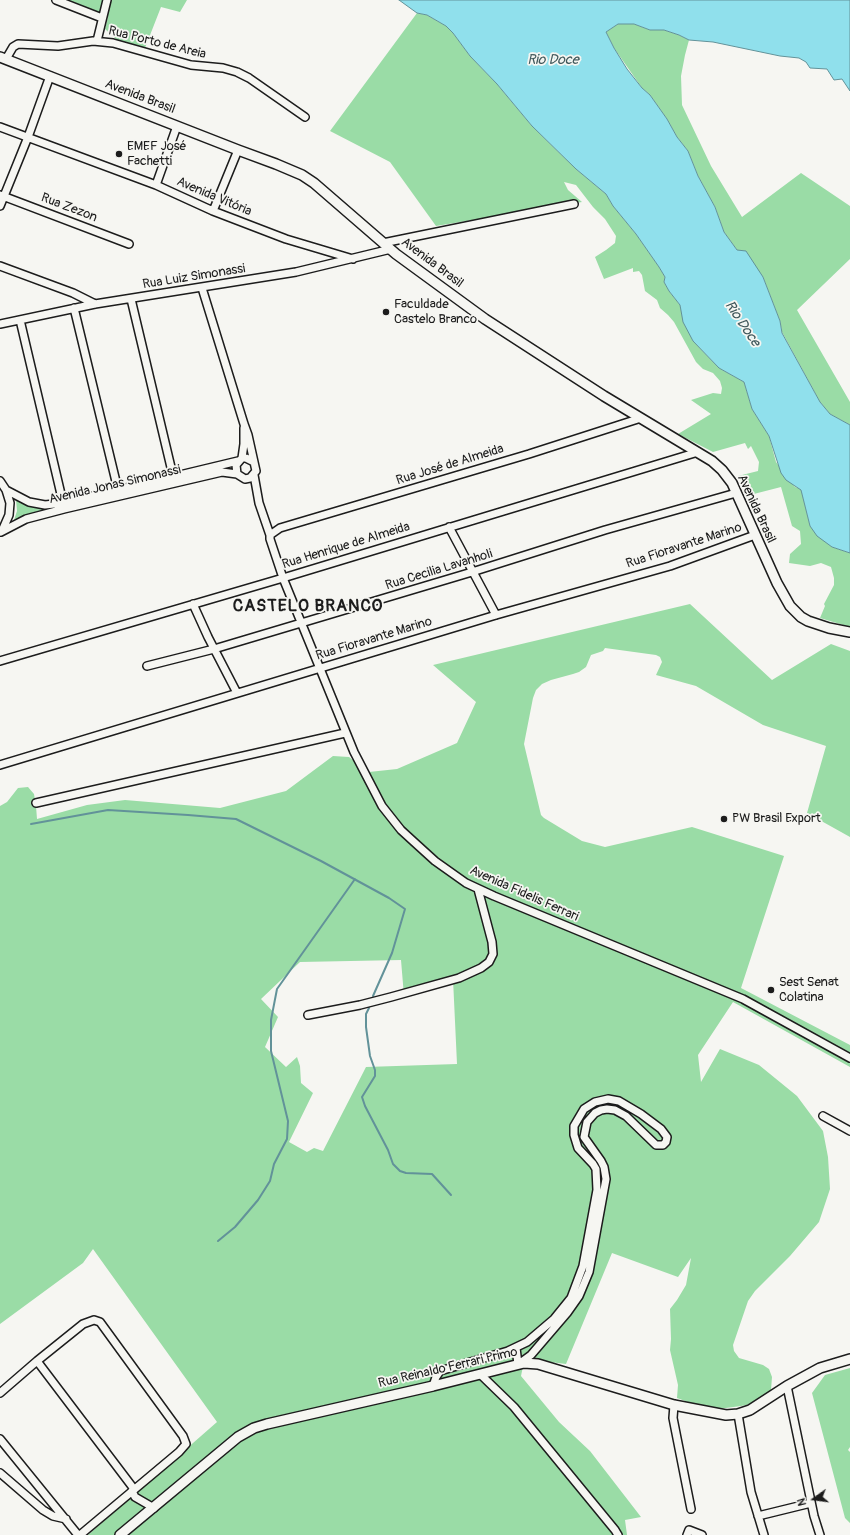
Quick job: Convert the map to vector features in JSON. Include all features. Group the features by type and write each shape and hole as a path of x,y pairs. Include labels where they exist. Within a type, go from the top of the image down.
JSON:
{"main road":[{"name":"Avenida Brasil","path":"3,58 238,150 283,166 314,182 383,243 490,322 604,396 717,465 732,483 777,583 796,613 808,621 829,628 850,632"},
{"name":"Rua Reinaldo Ferrari Primo","path":"120,1535 238,1436 254,1428 274,1422 433,1386 519,1363 538,1364 674,1405 726,1415 738,1414 757,1406 787,1386 820,1368 850,1359"}],"street":[{"path":"56,0 102,18"},
{"path":"97,41 107,0"},
{"name":"Rua Porto de Areia","path":"3,58 18,44 58,46 97,41 113,43 199,66 223,68 237,72 305,117"},
{"path":"0,206 2,196 28,138 50,76"},
{"path":"156,185 177,126"},
{"name":"Avenida Vitória","path":"0,127 156,185 213,211 286,239 353,259"},
{"path":"213,211 238,150"},
{"name":"Rua Zezon","path":"2,196 129,244"},
{"path":"383,243 574,204"},
{"name":"Rua Luiz Simonassi","path":"0,324 95,304 296,272 391,249"},
{"path":"0,266 73,293 95,304"},
{"path":"202,288 251,443 256,466 254,475 245,479 237,474 236,470 244,444 244,424"},
{"path":"130,299 175,484"},
{"path":"74,308 119,493"},
{"path":"20,320 63,506"},
{"name":"Rua José de Almeida","path":"270,537 280,528 529,454 641,418"},
{"name":"Rua Henrique de Almeida","path":"0,661 283,578 698,452"},
{"path":"240,460 246,458 254,462"},
{"name":"Avenida Jonas Simonassi","path":"119,493 172,476 240,460"},
{"name":"Avenida Jonas Simonassi","path":"1,533 26,519 63,506 119,493 175,484 222,472 237,474"},
{"name":"Avenida Fidelis Ferrari","path":"254,475 259,503 283,578 345,733 373,791 382,806 401,830 435,861 466,883 597,940 743,999 850,1058"},
{"path":"0,481 6,490 10,509 8,521 1,533"},
{"name":"Avenida Jonas Simonassi","path":"6,490 29,502 63,506"},
{"name":"Rua Cecilia Lavanholi","path":"147,666 214,650 605,530 736,493"},
{"path":"449,527 496,615"},
{"name":"Rua Fioravante Marino","path":"0,765 496,615 670,566 755,535"},
{"path":"193,604 214,650 237,693"},
{"path":"36,803 345,733"},
{"path":"308,1015 360,1005 398,995 459,978 481,968 488,962 493,954 492,942 478,889"},
{"path":"433,1386 440,1371 516,1348 535,1337 554,1319 570,1298 580,1276 594,1213 597,1178 596,1169 593,1164 578,1148 574,1135 574,1126 584,1109 595,1102 608,1098 619,1101 662,1129 667,1137 666,1142 663,1145 656,1145 626,1116 615,1110 607,1109 595,1113 587,1122 584,1136 601,1161 606,1179 589,1272 579,1296 567,1313 531,1354 519,1363 516,1348"},
{"path":"823,1116 850,1131"},
{"path":"578,1148 582,1142 588,1144"},
{"path":"0,1392 37,1360 86,1322 94,1320 100,1322 185,1441 184,1447 179,1452 79,1535 0,1439"},
{"path":"37,1360 133,1490 135,1497 154,1508"},
{"path":"480,1374 514,1407 618,1535"},
{"path":"787,1386 811,1503 820,1535"},
{"path":"674,1405 673,1418 691,1508"},
{"path":"738,1414 751,1492 764,1535"},
{"path":"0,1473 43,1510 53,1516 66,1519"},
{"path":"758,1516 811,1503"},
{"path":"688,1533 702,1535"}],"green space":[{"path":"50,0 187,0 180,12 161,7 145,48 134,47 117,40 105,29 108,17"},
{"path":"417,13 427,15 446,26 470,56 497,84 532,126 576,169 606,194 613,206 636,234 665,277 664,282 680,305 693,341 719,368 744,382 752,409 769,436 776,462 795,487 801,489 810,526 832,547 850,553 850,627 820,618 825,606 824,604 834,585 831,567 821,563 810,566 789,563 790,554 801,544 800,531 792,526 781,487 746,496 744,486 738,476 758,471 759,462 751,446 748,449 745,443 713,452 678,434 711,414 691,400 713,393 721,394 722,388 720,381 713,373 703,369 696,362 674,322 660,308 657,300 645,291 642,275 639,271 633,272 633,268 604,279 595,257 615,243 616,236 605,219 593,207 576,185 564,182 568,190 582,202 436,226 390,162 330,131"},
{"path":"618,24 634,24 650,30 664,30 689,40 681,76 682,105 711,166 742,217 801,173 850,206 850,259 797,310 850,402 850,425 830,414 820,402 782,332 780,321 763,277 737,250 724,232 715,207 698,176 688,151 677,137 667,119 650,95 642,88 614,48 606,32"},
{"path":"16,499 30,506 52,509 13,523 17,511"},
{"path":"690,604 772,680 831,644 850,651 850,837 807,813 826,746 763,725 696,686 656,675 662,662 660,657 656,655 605,648 603,651 591,655 586,667 579,672 542,684 536,690 533,698 524,744 541,815 582,841 605,847 692,827 784,856 741,988 850,1045 850,1067 733,1002 698,1055 701,1082 720,1049 759,1065 797,1096 823,1131 828,1157 830,1189 819,1222 790,1256 755,1291 748,1301 733,1345 734,1351 739,1358 763,1365 769,1369 772,1377 771,1390 756,1403 718,1409 696,1405 677,1398 678,1385 670,1350 670,1309 686,1285 691,1258 678,1277 612,1253 566,1364 542,1361 523,1366 521,1376 559,1422 590,1451 641,1517 625,1520 627,1535 88,1535 217,1422 93,1249 83,1263 0,1324 0,806 7,802 18,788 28,787 34,794 37,819 87,805 125,800 220,808 286,791 333,756 349,757 369,772 397,769 457,743 476,702 433,665","holes":["401,960 404,996 453,979 457,1064 366,1067 323,1151 314,1148 307,1152 289,1142 313,1093 301,1083 300,1066 297,1057 286,1067 265,1047 278,1017 261,999 300,962"]},
{"path":"850,1368 850,1447 848,1450 850,1452 850,1523 845,1518 812,1393 825,1375"}],"water":[{"name":"Rio Doce","path":"399,0 850,0 850,91 842,79 834,80 827,69 810,68 806,62 799,58 780,56 713,42 689,40 664,30 650,30 634,24 618,24 606,32 627,69 642,88 650,95 667,119 677,137 688,151 698,176 715,207 724,232 737,250 746,251 763,277 780,321 782,333 820,402 830,414 850,425 850,553 832,547 817,536 810,526 801,490 786,480 781,473 769,436 752,409 744,382 719,368 693,341 683,322 680,305 664,282 665,277 636,234 613,206 606,194 576,169 532,126 497,84 470,56 446,26 427,15 417,13"}],"waterway":[{"path":"31,824 108,810 236,819 321,861 389,898 405,909 392,953 373,996"},
{"path":"218,1241 235,1227 258,1200 270,1181 274,1164 287,1139 288,1121 271,1051 271,1020 277,989 355,879"},
{"path":"369,1008 366,1014 366,1027 370,1056 375,1070 375,1076 362,1097 365,1106 388,1150 393,1164 400,1171 406,1173 432,1174 451,1195"}],"place":[{"name":"EMEF José Fachetti","path":"119,154"},
{"name":"Faculdade Castelo Branco","path":"386,312"},
{"name":"PW Brasil Export","path":"724,819"},
{"name":"Sest Senat Colatina","path":"771,990"}],"district":[{"name":"CASTELO BRANCO","path":"308,607"}]}
